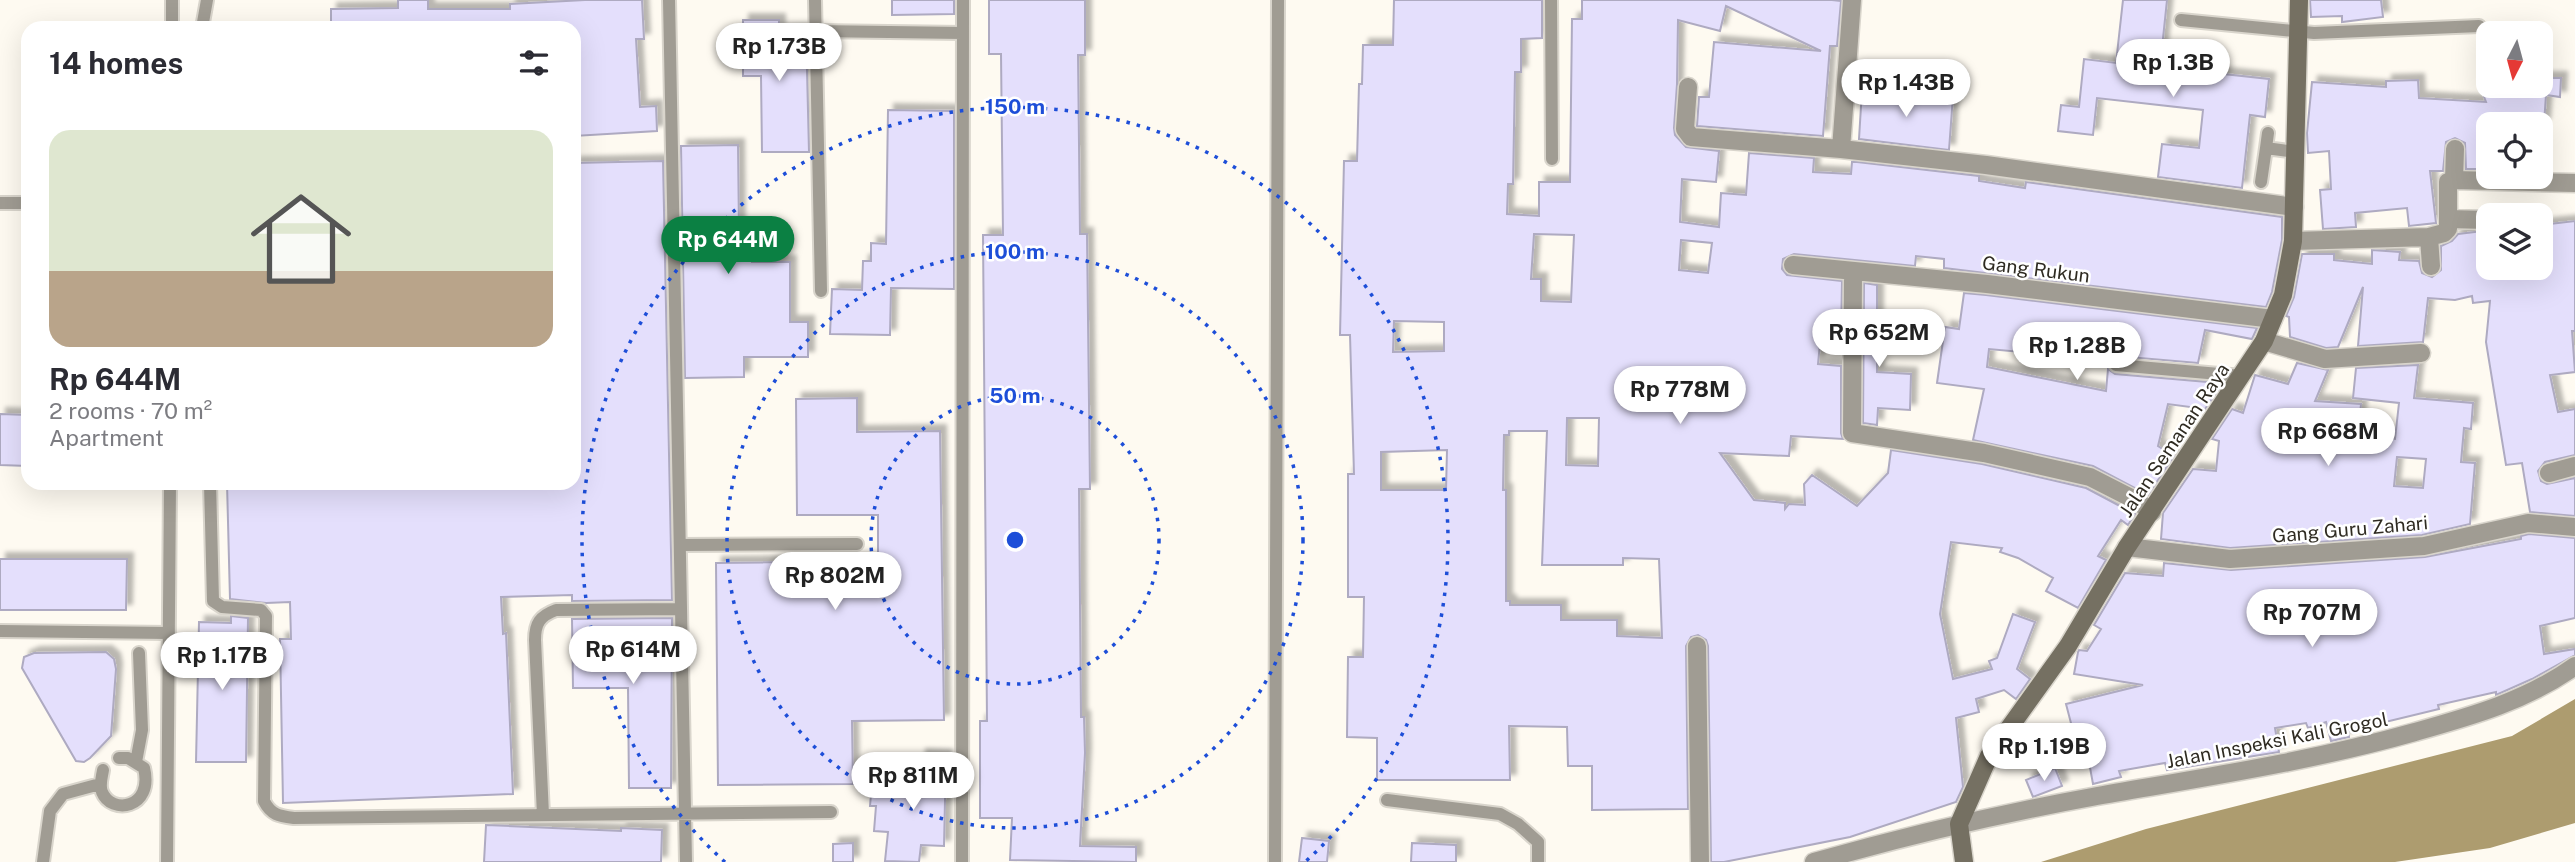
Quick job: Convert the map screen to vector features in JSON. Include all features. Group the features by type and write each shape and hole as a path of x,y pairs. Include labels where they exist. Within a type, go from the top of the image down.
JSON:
{"street":[{"path":"1841,149 1852,0"},
{"name":"Jalan Semanan Raya","path":"1959,824 1989,755 2068,646 2127,547 2242,376 2264,341 2283,295 2293,241 2299,0"},
{"path":"1688,87 1685,129 1691,137 1841,149 1986,165 2294,207"},
{"path":"2454,180 2455,149"},
{"path":"2293,241 2429,237 2444,233 2448,229 2448,182 2454,180 2575,183"},
{"path":"2448,219 2476,220"},
{"path":"2429,237 2431,266"},
{"name":"Gang Rukun","path":"1793,265 1987,284 2273,319"},
{"path":"1853,272 1852,433 1984,453 2090,477 2137,501 2152,512"},
{"path":"2264,341 2325,359 2421,353"},
{"path":"2549,473 2575,466"},
{"name":"Gang Guru Zahari","path":"2127,547 2230,559 2424,546 2528,523 2575,527"},
{"path":"1697,646 1700,862"},
{"name":"Jalan Inspeksi Kali Grogol","path":"1814,862 1959,824 2359,748 2477,715 2518,700 2549,684 2575,666"},
{"path":"1959,824 1964,862"}],"lane":[{"path":"172,0 172,21"},
{"path":"202,21 207,0"},
{"path":"669,0 686,862"},
{"path":"815,0 821,292"},
{"path":"961,862 963,0"},
{"path":"1275,862 1278,0"},
{"path":"1551,0 1552,159"},
{"path":"2181,20 2298,32 2476,26"},
{"path":"815,31 963,33"},
{"path":"2261,182 2268,133"},
{"path":"2266,148 2296,152"},
{"path":"0,203 21,203"},
{"path":"2116,365 2242,376"},
{"path":"167,862 170,490"},
{"path":"210,490 213,601 222,607 257,610 265,616 264,801 269,811 279,816 294,818 831,812"},
{"path":"680,545 858,544"},
{"path":"543,815 535,640 535,629 539,620 545,614 556,610 681,609"},
{"path":"0,631 169,633"},
{"path":"136,762 142,730 139,653"},
{"path":"103,770 100,784 102,794 112,803 136,803 147,784 144,768 128,758 119,758"},
{"path":"43,862 50,811 63,794 100,784"},
{"path":"1387,800 1500,814 1518,824 1538,842 1538,862"}],"shaded area":[{"path":"2575,699 2575,823 2490,848 2395,862 2041,862 2146,829 2512,736"}],"building":[{"path":"398,0 428,0 428,9 510,9 510,4 642,0 644,39 636,39 640,107 656,106 657,131 581,136 581,21 331,21 331,9 398,8"},
{"path":"892,0 954,0 954,14 892,15"},
{"path":"989,0 1085,0 1085,55 1078,55 1080,234 1087,234 1090,489 1079,489 1081,717 1084,717 1085,753 1080,846 1136,847 1136,862 1010,860 1012,818 980,818 980,721 987,721 983,235 1003,235 1001,54 989,54"},
{"path":"1394,0 1542,0 1542,38 1521,39 1521,72 1515,72 1513,184 1508,184 1507,214 1539,216 1539,182 1570,182 1572,19 1582,19 1582,0 1832,0 1841,1 1837,46 1830,46 1823,136 1697,126 1699,97 1709,97 1714,42 1821,51 1726,6 1720,31 1678,20 1675,135 1686,147 1719,151 1716,182 1682,179 1680,222 1719,227 1721,193 1746,195 1749,153 1814,158 1813,172 1851,174 1852,162 1857,162 1979,176 1979,181 2025,188 2026,182 2282,217 2282,240 2272,292 2266,307 1944,268 1944,259 1916,256 1915,266 1794,254 1783,259 1782,269 1787,275 1842,281 1841,335 1821,333 1818,364 1841,366 1843,439 1791,436 1789,456 1720,453 1754,500 1785,503 1785,509 1789,504 1805,505 1804,484 1812,475 1857,506 1888,473 1891,450 1982,464 2086,488 2135,514 2128,525 2121,520 2098,556 2106,560 2078,608 2046,591 2053,578 2018,558 2000,552 2002,548 1951,542 1940,614 1953,679 1992,669 1989,661 1997,658 2013,614 2035,622 2017,669 2030,679 2016,699 2004,690 1976,699 1979,712 1956,718 1963,787 1956,802 1850,837 1724,862 1711,862 1708,646 1706,640 1698,635 1691,637 1686,646 1688,809 1592,810 1592,766 1568,766 1567,727 1509,726 1510,780 1377,780 1377,738 1347,737 1348,657 1363,657 1364,597 1348,597 1348,474 1354,474 1350,335 1340,335 1344,161 1357,161 1363,45 1393,45","holes":["1534,234 1574,235 1571,302 1541,301 1541,279 1531,279","1681,240 1712,243 1708,273 1679,270","1394,321 1444,322 1444,351 1393,352","1567,418 1599,418 1598,466 1566,465","1509,431 1547,431 1542,565 1623,565 1623,558 1659,559 1662,638 1617,636 1617,620 1561,620 1561,605 1510,605 1510,601 1506,601 1504,435 1509,435","1447,450 1446,490 1381,490 1381,452"]},
{"path":"2123,0 2167,0 2160,67 2269,79 2265,117 2250,115 2242,188 2158,177 2162,144 2199,148 2203,110 2097,98 2093,135 2058,131 2061,105 2079,107 2084,59 2116,63"},
{"path":"2310,0 2381,0 2383,17 2342,22 2342,16 2311,17"},
{"path":"743,20 779,20 779,31 806,30 809,152 762,152 761,76 743,76"},
{"path":"2553,78 2561,78 2560,97 2553,96"},
{"path":"2418,80 2419,98 2486,102 2484,98 2546,98 2545,112 2476,112 2476,169 2466,169 2465,143 2455,138 2446,142 2443,171 2430,171 2436,223 2409,226 2407,208 2355,213 2356,227 2323,229 2320,190 2331,189 2329,151 2308,153 2307,133 2312,82 2386,87 2386,81"},
{"path":"1862,90 1953,96 1949,150 1859,139"},
{"path":"888,110 954,111 954,289 891,288 890,335 830,334 832,289 862,290 863,261 871,261 871,243 886,244"},
{"path":"738,145 739,231 752,231 752,262 790,262 790,322 808,322 808,357 744,357 744,377 685,378 681,146"},
{"path":"663,161 672,600 572,601 572,595 501,597 503,634 506,633 513,794 283,803 280,639 291,639 290,602 266,603 230,599 227,490 581,490 581,163"},
{"path":"2575,221 2575,331 2572,331 2575,372 2550,375 2558,412 2575,409 2575,455 2545,462 2538,471 2541,481 2547,484 2575,478 2575,516 2530,512 2522,463 2506,465 2486,342 2490,301 2473,303 2472,296 2455,300 2428,298 2423,342 2358,346 2363,287 2338,347 2326,348 2290,337 2289,317 2286,316 2294,297 2302,254 2334,254 2334,260 2372,264 2372,250 2400,252 2399,260 2419,261 2422,273 2432,277 2441,270 2441,246 2452,241 2458,234 2476,232 2476,280 2553,280 2553,224"},
{"path":"1864,283 1877,285 1877,372 1911,374 1910,410 1878,408 1877,425 1863,423"},
{"path":"1964,293 2257,328 2252,339 2205,330 2198,363 2117,356 2109,360 1989,349 1987,367 2106,391 2108,369 2115,374 2219,383 2218,390 2205,409 2168,404 2158,446 2174,456 2148,495 2093,466 1973,440 1984,389 1937,383 1945,327 1959,329"},
{"path":"2297,363 2328,370 2315,401 2361,404 2358,435 2395,439 2399,403 2353,398 2356,368 2418,365 2414,398 2473,403 2471,429 2464,428 2461,462 2475,463 2470,524 2422,535 2230,548 2161,539 2163,513 2193,469 2216,471 2219,441 2212,439 2232,409 2243,413 2255,375 2288,384","holes":["2397,457 2426,459 2423,488 2394,486"]},
{"path":"857,398 857,432 940,431 944,720 852,721 853,784 718,785 716,563 878,561 878,515 797,515 796,399"},
{"path":"0,414 21,415 21,466 0,465"},
{"path":"2529,534 2575,538 2575,618 2540,626 2544,654 2575,649 2575,655 2532,679 2496,695 2496,692 2438,705 2439,709 2348,731 2349,737 2331,741 2326,722 2308,728 2306,723 2275,728 2279,752 2167,770 2165,763 2119,771 2121,777 2093,784 2089,762 2079,767 2072,753 2078,750 2066,704 2143,685 2074,674 2079,650 2087,651 2101,629 2094,625 2125,573 2163,576 2164,563 2231,570 2425,557 2521,539 2521,536"},
{"path":"0,559 127,559 126,610 0,610"},
{"path":"231,616 248,618 246,762 196,762 199,622 231,623"},
{"path":"672,618 671,788 629,788 628,688 573,688 572,619"},
{"path":"106,652 114,659 116,669 111,736 90,758 84,762 76,761 22,668 24,657 34,653"},
{"path":"920,755 946,756 944,846 921,845 919,862 885,861 888,832 874,831 876,806 870,806 872,783 918,787"},
{"path":"2055,768 2062,786 2033,797 2026,780"},
{"path":"486,825 621,831 621,828 662,830 661,862 484,862"},
{"path":"1302,838 1329,841 1327,862 1299,862"},
{"path":"853,843 853,862 833,862 833,844"},
{"path":"1412,843 1456,845 1456,862 1411,862"}]}
